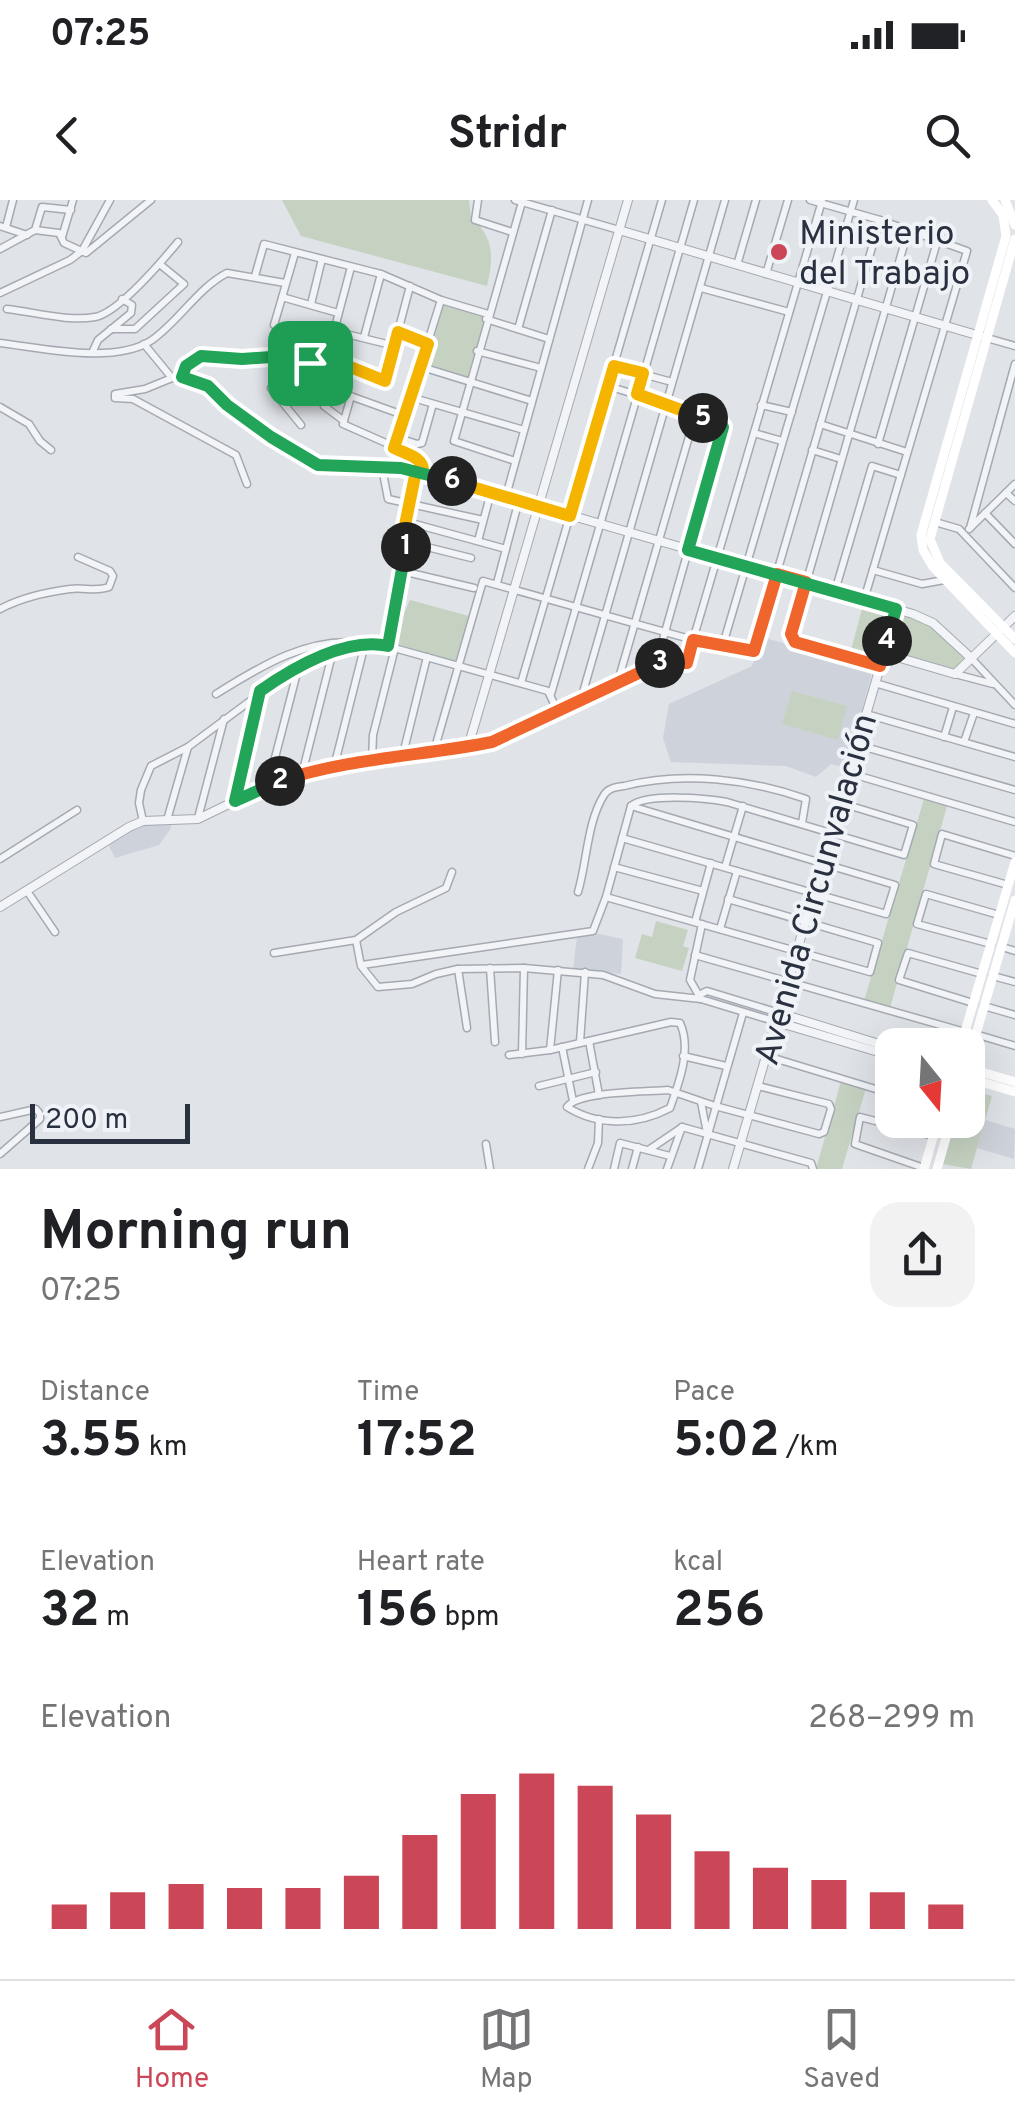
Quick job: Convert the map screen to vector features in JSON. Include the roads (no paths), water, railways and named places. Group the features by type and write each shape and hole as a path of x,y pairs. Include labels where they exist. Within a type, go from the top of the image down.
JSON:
{"main road":[{"path":"982,337 1006,236 1003,216 992,200"},
{"path":"1005,200 1015,225"},
{"path":"1014,243 921,534 927,559 944,580 1015,639"},
{"path":"943,470 930,539 936,556 1015,653"},
{"path":"1008,918 1008,885 1015,859"},
{"path":"972,1028 996,945 1015,900"},
{"path":"985,1071 1015,1082"},
{"path":"985,1083 1015,1092"},
{"path":"924,1168 932,1138"},
{"path":"938,1169 946,1138"}],"street":[{"path":"14,200 3,227 59,233 64,243 89,252 152,200"},
{"path":"62,238 74,200"},
{"path":"0,294 82,251 110,200"},
{"path":"478,200 475,220 512,232"},
{"path":"506,496 588,200"},
{"path":"468,747 628,200"},
{"path":"521,683 662,200"},
{"path":"557,710 550,694 694,200"},
{"path":"581,699 725,200"},
{"path":"737,265 756,200"},
{"path":"766,274 788,200"},
{"path":"810,200 968,251 864,600"},
{"path":"722,648 854,200"},
{"path":"515,461 454,441 518,201 547,206 680,249 1015,346"},
{"path":"0,906 109,836 143,822 198,820 268,785 302,774 492,742 656,664 687,663 822,202"},
{"path":"518,330 547,206"},
{"path":"0,249 31,233 42,207 71,210"},
{"path":"402,571 477,586 487,580 722,648 754,651 880,220"},
{"path":"880,666 792,638 908,231"},
{"path":"7,308 96,317 105,314 148,276 178,242"},
{"path":"878,444 938,242"},
{"path":"256,276 264,244 381,274 518,330 549,338"},
{"path":"274,326 294,253"},
{"path":"310,304 322,259"},
{"path":"112,330 135,329 184,284 162,266"},
{"path":"352,267 334,332 395,346"},
{"path":"0,343 92,353 144,344 227,273 285,283"},
{"path":"364,337 381,274"},
{"path":"182,377 186,366 201,356 284,356 322,366 348,366 385,381 410,286"},
{"path":"701,288 789,312"},
{"path":"282,297 338,313"},
{"path":"92,353 98,340 132,313 132,305 122,299"},
{"path":"395,447 441,300"},
{"path":"398,332 428,344"},
{"path":"144,344 172,378"},
{"path":"478,351 541,368"},
{"path":"968,531 1015,364"},
{"path":"614,366 672,382"},
{"path":"422,368 532,401"},
{"path":"301,425 273,394 271,388 281,377 288,376 403,415"},
{"path":"247,484 232,453 133,400 114,396 182,377 208,386 271,437 318,465 420,472 896,609 932,622 1015,705"},
{"path":"608,386 722,424 656,664"},
{"path":"344,421 351,396"},
{"path":"409,397 524,430"},
{"path":"399,438 422,443 432,404"},
{"path":"761,405 792,412"},
{"path":"324,406 343,424 421,461 404,522 402,571 372,760"},
{"path":"0,407 29,424 51,450"},
{"path":"618,682 695,416"},
{"path":"820,424 907,452"},
{"path":"754,433 782,442"},
{"path":"812,450 841,459"},
{"path":"835,591 872,466 901,474"},
{"path":"382,468 388,498 483,520"},
{"path":"968,531 1015,484"},
{"path":"478,542 491,492"},
{"path":"1006,493 1015,502"},
{"path":"497,583 520,500"},
{"path":"985,513 1015,544"},
{"path":"404,522 506,549"},
{"path":"934,522 968,531 1015,588"},
{"path":"387,537 471,558"},
{"path":"0,609 42,594 109,587 114,576 110,570 78,557"},
{"path":"873,570 922,584 944,580"},
{"path":"434,750 477,586"},
{"name":"Avenida Circunvalación","path":"733,1169 896,609"},
{"path":"956,674 1015,616"},
{"path":"216,694 278,658 352,642 391,647 550,694"},
{"path":"143,822 139,803 151,766 188,747 300,664 365,644"},
{"path":"334,768 365,644"},
{"path":"883,652 996,685"},
{"path":"302,774 333,654"},
{"path":"403,754 428,657"},
{"path":"268,785 300,664"},
{"path":"875,683 1015,724"},
{"path":"235,801 260,691"},
{"path":"944,736 953,707"},
{"path":"964,742 974,713"},
{"path":"866,714 1015,757"},
{"path":"198,820 224,717"},
{"path":"858,745 1015,790"},
{"path":"166,820 188,747"},
{"path":"849,773 1015,822"},
{"path":"578,892 602,799 610,789 645,780 674,779 763,786 806,799 802,822"},
{"path":"362,966 589,933 595,928 606,896 632,806 642,800 708,799 743,806 904,855 913,824 841,803"},
{"path":"622,838 886,914 895,884 632,806"},
{"path":"725,867 743,806"},
{"path":"0,859 77,810"},
{"path":"1008,885 934,864 942,834 1015,859"},
{"path":"701,997 690,980 711,863"},
{"path":"614,867 703,891"},
{"path":"720,929 737,870"},
{"path":"274,953 356,940 396,912 446,888 452,872"},
{"path":"27,892 55,932"},
{"path":"1008,918 926,894 917,924 1015,951"},
{"path":"606,896 870,972 878,944 728,899"},
{"path":"356,940 362,966 378,987 412,984 458,969 585,972 623,980 655,994 701,997 743,1013 778,1017"},
{"path":"1015,982 908,952 899,980 1015,1015"},
{"path":"696,955 953,1028"},
{"path":"490,968 495,1042"},
{"path":"522,1054 524,968"},
{"path":"458,969 467,1028"},
{"path":"550,1050 558,970"},
{"path":"580,1042 585,972"},
{"path":"701,997 707,992 875,1049"},
{"path":"698,1169 743,1013"},
{"path":"509,1055 680,1023 685,1034 683,1056 676,1091 670,1108 636,1122 599,1119 570,1110 567,1104 599,1095 676,1091 715,1106 819,1134 824,1132 831,1109 828,1104 758,1086"},
{"path":"985,1037 1015,1046"},
{"path":"589,1040 599,1095"},
{"path":"866,1045 875,1046"},
{"path":"562,1048 573,1101"},
{"path":"683,1056 726,1066"},
{"path":"767,1056 875,1089"},
{"path":"539,1086 596,1072"},
{"path":"701,1101 703,1125 708,1134"},
{"path":"0,1117 36,1110 40,1114 40,1119 0,1154"},
{"path":"875,1119 862,1115 855,1144 924,1168"},
{"path":"588,1169 598,1143 599,1119"},
{"path":"667,1169 682,1127"},
{"path":"649,1150 682,1127 811,1163 813,1168"},
{"path":"614,1169 620,1143 670,1156"},
{"path":"486,1144 490,1169"},
{"path":"632,1169 638,1148"}],"place":[{"name":"Ministerio del Trabajo","path":"779,252"}]}
